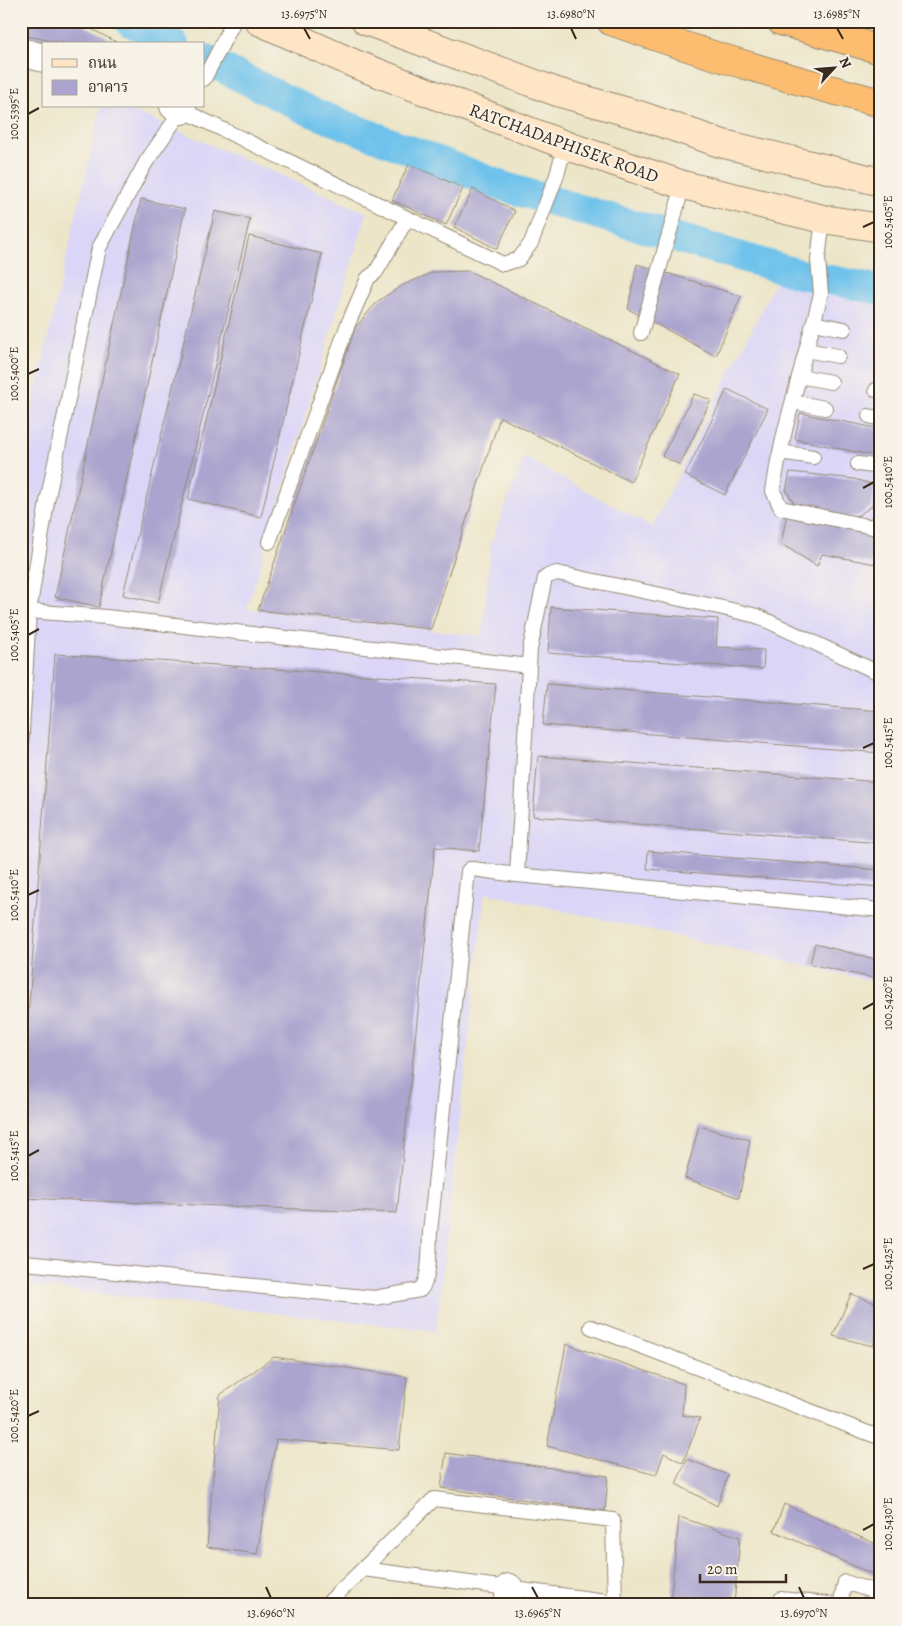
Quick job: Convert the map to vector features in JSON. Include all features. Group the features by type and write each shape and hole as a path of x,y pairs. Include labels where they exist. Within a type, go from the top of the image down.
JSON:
{"highway":[{"path":"611,21 748,66 881,103"},
{"path":"781,21 881,50"}],"main road":[{"name":"RATCHADAPHISEK ROAD","path":"259,21 354,64 565,145 683,185 823,219 881,228"},
{"path":"366,21 556,92 642,116 720,143 881,182"}],"street":[{"path":"21,52 42,57"}],"lane":[{"path":"205,77 234,21"},
{"path":"21,749 29,611 47,502 99,248 146,162 179,108"},
{"path":"182,108 502,264 520,259 531,243 557,176 565,145"},
{"path":"641,333 683,185"},
{"path":"269,542 348,324 368,278 376,272 407,219"},
{"path":"823,219 818,260 821,294 792,402 773,492 781,508 872,527 881,519"},
{"path":"813,323 844,329"},
{"path":"806,350 838,356"},
{"path":"799,376 832,382"},
{"path":"792,402 825,408"},
{"path":"780,452 813,457"},
{"path":"858,464 881,467"},
{"path":"517,875 530,649 545,578 548,576 557,574 757,616 881,674"},
{"path":"29,611 106,617 530,666"},
{"path":"21,1261 24,1263 374,1298 420,1290 424,1287 427,1279 430,1232 468,871 470,869 881,910"},
{"path":"590,1326 881,1438"},
{"path":"326,1605 434,1499 613,1520 615,1603 509,1596 363,1569"},
{"path":"780,1605 781,1599 838,1605 846,1582 881,1594"}],"shaded area":[{"path":"101,108 127,108 367,213 247,609 482,636 491,543 524,457 652,527 777,279 881,299 881,983 485,893 436,1331 21,1285 21,456"}],"building":[{"path":"21,21 76,21 116,42 58,42 21,35"},
{"path":"409,164 463,188 446,225 392,200"},
{"path":"473,189 515,211 497,249 454,227"},
{"path":"141,199 185,209 99,607 55,597"},
{"path":"215,211 250,219 158,603 123,595"},
{"path":"249,236 322,254 261,517 188,499"},
{"path":"637,264 741,296 716,356 628,309"},
{"path":"469,271 680,374 631,482 500,417 431,629 258,610 355,328 378,301 403,285 434,272"},
{"path":"727,389 768,409 725,495 685,475"},
{"path":"694,394 711,400 680,465 662,456"},
{"path":"800,413 881,429 875,456 795,439"},
{"path":"790,472 854,479 875,485 872,506 859,515 845,518 795,505 786,490"},
{"path":"787,514 881,534 881,565 822,554 817,566 781,544"},
{"path":"551,607 718,619 716,647 764,650 763,669 548,653"},
{"path":"55,654 496,684 479,851 435,847 397,1213 21,1198 21,1112"},
{"path":"547,684 881,711 881,753 543,725"},
{"path":"538,756 881,782 881,843 533,816"},
{"path":"648,851 881,870 881,887 647,869"},
{"path":"815,944 875,959 877,944 881,945 881,980 810,964"},
{"path":"699,1126 750,1140 739,1198 685,1178"},
{"path":"851,1294 881,1305 881,1316 873,1346 833,1336"},
{"path":"566,1344 684,1384 682,1415 700,1418 683,1463 664,1453 656,1475 547,1446"},
{"path":"274,1357 407,1377 399,1450 276,1439 257,1554 207,1547 220,1395"},
{"path":"446,1453 608,1476 605,1511 441,1488"},
{"path":"687,1459 728,1475 717,1506 676,1484"},
{"path":"784,1504 881,1546 881,1578 774,1531"},
{"path":"679,1517 740,1537 734,1605 670,1605"}],"waterway":[{"path":"129,21 170,42"},
{"path":"205,59 309,111 505,187 796,273 881,290"}]}
